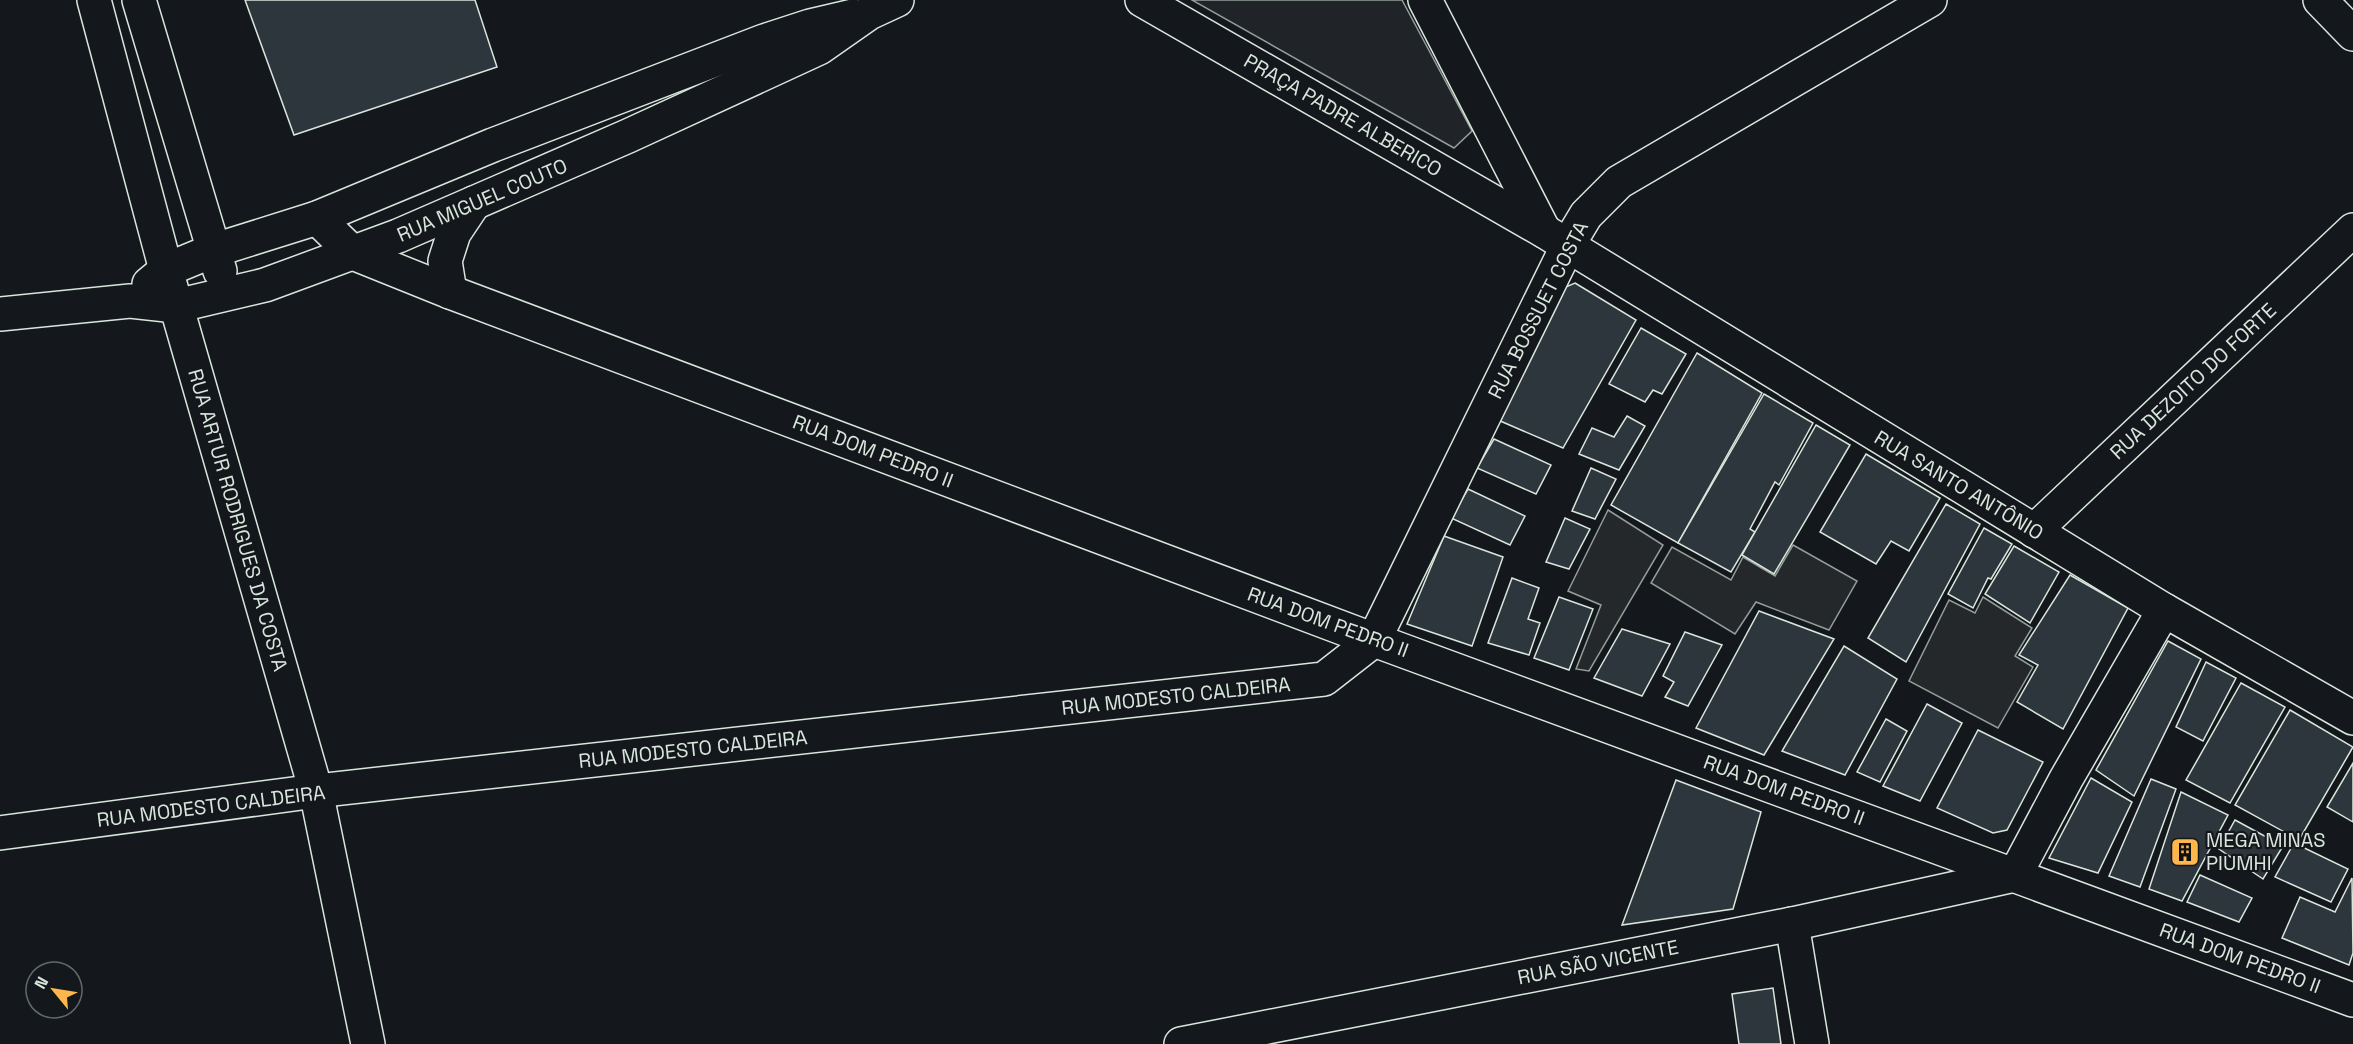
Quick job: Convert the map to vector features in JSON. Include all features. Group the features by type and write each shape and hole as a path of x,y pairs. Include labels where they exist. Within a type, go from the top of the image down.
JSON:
{"street":[{"name":"RUA ARTUR RODRIGUES DA COSTA","path":"94,0 176,306 316,791 368,1044"},
{"path":"139,0 212,251 228,294"},
{"name":"PRAÇA PADRE ALBERICO","path":"1142,0 1556,238"},
{"path":"1425,0 1556,238"},
{"name":"RUA BOSSUET COSTA","path":"1374,640 1556,238 1586,215 1619,182 1930,0"},
{"path":"2320,0 2353,34"},
{"path":"130,301 166,270 212,251 317,218 433,169 810,24 883,6"},
{"name":"RUA MIGUEL COUTO","path":"0,314 130,301 176,306 265,285 398,236 628,136 810,24"},
{"path":"433,169 429,178 427,195 437,209 461,209 445,261 450,292"},
{"name":"RUA DOM PEDRO II","path":"317,218 353,253 450,292 1374,640 2353,1000"},
{"name":"RUA DEZOITO DO FORTE","path":"2034,531 2353,230"},
{"name":"RUA SANTO ANTÔNIO","path":"1556,238 2164,610 2353,718"},
{"path":"176,306 212,251"},
{"path":"2015,875 2066,779 2164,610"},
{"name":"RUA MODESTO CALDEIRA","path":"0,833 316,791 1324,679 1374,640"},
{"path":"1905,899 1928,869 1926,855 1916,839"},
{"name":"RUA SÃO VICENTE","path":"1180,1044 1792,924 2015,875"},
{"path":"1792,924 1812,1044"}],"shaded area":[{"path":"1192,0 1402,0 1472,131 1454,148"},
{"path":"1608,510 1663,545 1589,671 1576,669 1601,605 1568,591"},
{"path":"1793,545 1857,581 1829,630 1756,602 1735,634 1651,583 1672,547 1731,580 1743,557 1775,576"},
{"path":"1983,597 2032,628 2015,656 2033,667 1998,728 1909,681 1949,600 1975,613"}],"building":[{"path":"245,0 475,0 497,67 294,135"},
{"path":"1575,283 1636,320 1563,448 1498,420 1561,289"},
{"path":"1641,328 1686,354 1662,394 1653,390 1645,402 1609,384"},
{"path":"1697,353 1762,393 1678,543 1611,505"},
{"path":"1764,394 1813,423 1779,485 1775,482 1750,529 1755,532 1731,572 1678,543"},
{"path":"1627,416 1645,426 1619,470 1579,454 1592,428 1614,437"},
{"path":"1816,425 1850,445 1774,574 1742,555"},
{"path":"1494,439 1551,465 1536,494 1477,468"},
{"path":"1866,454 1940,498 1909,551 1891,541 1876,564 1820,532"},
{"path":"1591,468 1616,479 1595,519 1572,511"},
{"path":"1468,489 1525,516 1510,545 1451,518"},
{"path":"1946,504 1980,524 1906,662 1868,638"},
{"path":"1565,518 1590,529 1569,569 1546,562"},
{"path":"1984,528 2012,544 1991,579 1988,578 1973,608 1948,594"},
{"path":"1444,536 1503,557 1472,646 1407,624"},
{"path":"2014,546 2059,572 2030,623 1985,594"},
{"path":"2070,575 2128,608 2063,729 2017,702 2038,665 2019,655"},
{"path":"1512,578 1539,588 1528,619 1540,623 1529,655 1488,643"},
{"path":"1559,597 1593,609 1569,670 1534,658"},
{"path":"1759,611 1834,639 1764,755 1696,728"},
{"path":"1622,629 1670,644 1642,696 1594,678"},
{"path":"1685,632 1722,645 1688,706 1665,697 1674,682 1663,676"},
{"path":"2168,641 2201,659 2134,796 2096,770"},
{"path":"1844,646 1897,679 1845,775 1782,751"},
{"path":"2206,662 2236,678 2203,741 2176,727"},
{"path":"2241,683 2285,707 2230,803 2186,780"},
{"path":"1927,704 1962,723 1920,801 1883,786"},
{"path":"2290,710 2353,747 2299,840 2235,805"},
{"path":"1886,719 1907,731 1880,782 1857,772"},
{"path":"1978,730 2043,762 2007,830 1993,833 1937,808"},
{"path":"2353,763 2353,822 2327,807"},
{"path":"2091,778 2132,802 2098,873 2049,858"},
{"path":"2151,779 2176,789 2140,887 2109,876"},
{"path":"1676,780 1761,812 1733,909 1622,925"},
{"name":"MEGA MINAS PIUMHI","path":"2181,792 2228,815 2182,901 2149,889"},
{"path":"2235,820 2283,846 2263,879 2219,849"},
{"path":"2294,843 2348,869 2331,902 2275,877"},
{"path":"2200,875 2252,898 2239,922 2187,902"},
{"path":"2352,878 2353,953 2349,965 2282,938 2300,897 2335,912"},
{"path":"1773,988 1781,1044 1739,1044 1732,994"}],"place":[{"name":"MEGA MINAS PIUMHI","path":"2185,852"}]}
